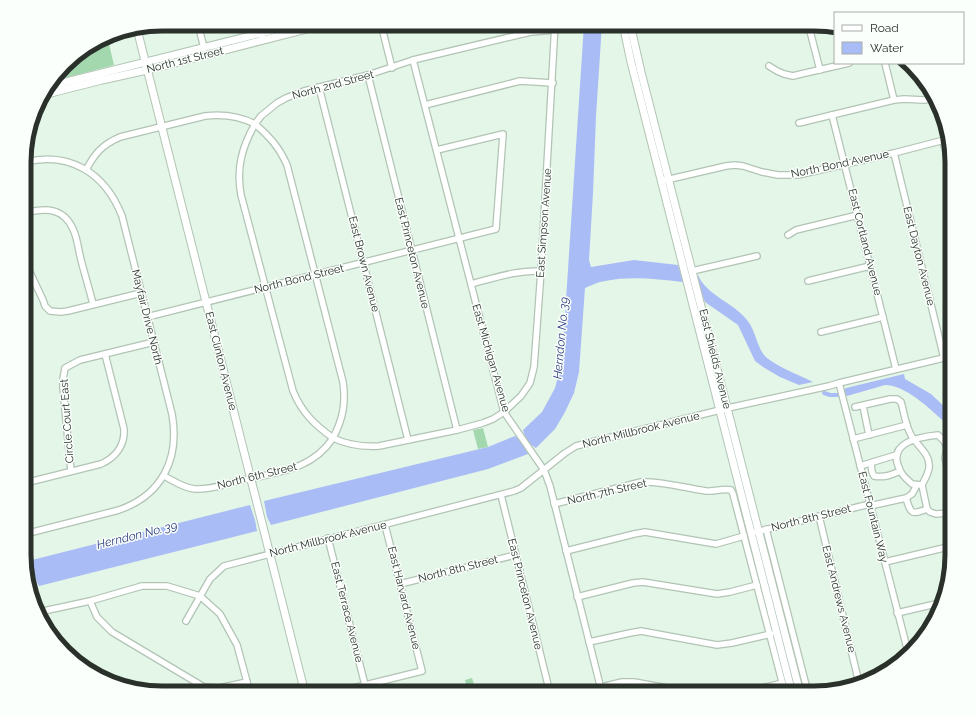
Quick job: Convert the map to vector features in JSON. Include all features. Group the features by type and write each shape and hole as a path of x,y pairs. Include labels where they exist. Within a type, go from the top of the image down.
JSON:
{"main road":[{"name":"North 1st Street","path":"57,85 214,52 279,31"},
{"name":"North 1st Street","path":"51,93 102,80 204,48 292,31"},
{"name":"East Shields Avenue","path":"625,31 630,56 692,271 705,321 724,409"},
{"name":"East Shields Avenue","path":"632,31 666,180 688,286 759,531 776,632 790,686"},
{"name":"East Clinton Avenue","path":"138,34 303,686"},
{"path":"204,48 214,52"},
{"path":"681,254 685,257 687,267 690,271 692,271"},
{"path":"688,286 693,288 699,312 705,321"},
{"name":"East Shields Avenue","path":"776,632 797,686"}],"street":[{"path":"200,31 204,48"},
{"path":"260,31 262,37"},
{"path":"383,31 392,68"},
{"name":"North 2nd Street","path":"255,124 268,110 286,98 304,91 368,75 413,60 536,31"},
{"name":"East Simpson Avenue","path":"504,412 521,396 530,383 534,367 553,83 555,31"},
{"path":"810,31 820,70"},
{"name":"East Michigan Avenue","path":"413,60 504,412 544,470 550,486 600,686"},
{"path":"769,66 777,72 793,76 845,64"},
{"path":"885,64 894,100"},
{"name":"East Princeton Avenue","path":"368,75 457,430"},
{"path":"425,105 520,81 553,83"},
{"name":"East Brown Avenue","path":"319,87 408,440"},
{"path":"799,123 894,100 928,99"},
{"path":"86,170 98,151 114,140 205,116 213,115 248,120 269,136 283,155 287,165 342,382 344,402 341,420 333,438"},
{"name":"East Cortland Avenue","path":"832,115 896,369"},
{"path":"255,124 244,146 240,163 239,178 265,287 290,382 296,399 305,413 316,425 333,438 347,443 372,447 389,445 457,430 483,423 504,412"},
{"name":"North Bond Street","path":"147,317 496,229 503,134 437,150"},
{"name":"North Bond Avenue","path":"666,180 735,165 770,174 785,176 808,173 943,141"},
{"name":"East Dayton Avenue","path":"894,153 944,358"},
{"name":"Mayfair Drive North","path":"31,161 46,159 62,160 86,170 95,176 106,188 122,216 174,422 173,449 164,476"},
{"path":"31,211 40,209 50,210 60,214 68,220 74,232 93,304"},
{"path":"788,236 796,230 858,215"},
{"path":"692,271 757,256"},
{"path":"808,281 870,266"},
{"path":"471,284 521,272 541,271"},
{"path":"31,275 45,306 50,311 62,312 141,293"},
{"path":"821,332 883,317"},
{"name":"Circle Court East","path":"71,471 63,388 65,368 80,360 154,342"},
{"path":"31,481 102,464 115,455 119,450 124,439 123,424 105,354"},
{"name":"North Millbrook Avenue","path":"186,621 210,579 224,566 514,491 521,488 576,446 724,409 829,386 839,382 944,358"},
{"name":"East Fountain Way","path":"839,382 907,648"},
{"path":"855,408 890,399 897,399 901,402 910,433 913,439 927,455 930,465 927,477 912,494 906,498 910,510 912,511"},
{"path":"863,406 869,435"},
{"path":"853,439 907,425"},
{"path":"920,485 912,484 900,471 896,460 896,455 899,449 913,439 938,435 945,443"},
{"name":"North 6th Street","path":"164,476 188,488 201,489 212,487 302,465 314,458 326,448 333,438"},
{"path":"860,466 871,464 896,455"},
{"path":"871,464 874,476 878,477 889,476 900,471"},
{"path":"31,532 127,508 150,492 164,476"},
{"name":"North 7th Street","path":"554,504 641,482 652,482 706,491 731,490 744,536"},
{"path":"920,485 927,509 936,514 945,514"},
{"name":"East Princeton Avenue","path":"501,495 548,686"},
{"name":"North 8th Street","path":"759,531 870,504 874,505 906,498"},
{"path":"905,515 912,511 917,512 927,509"},
{"name":"East Andrews Avenue","path":"819,516 858,678"},
{"name":"East Harvard Avenue","path":"365,685 422,671 385,525"},
{"path":"759,531 806,686"},
{"path":"566,551 645,532 716,544 744,536 757,586 776,632 783,686"},
{"name":"East Terrace Avenue","path":"328,538 365,685"},
{"path":"885,562 945,548"},
{"name":"North 8th Street","path":"400,584 515,555"},
{"path":"577,596 643,582 717,594 757,586"},
{"path":"44,611 142,586 167,586 200,596 220,614 224,620 237,645 248,686"},
{"path":"90,600 97,617 112,632 198,686"},
{"path":"897,612 935,604"},
{"path":"589,642 641,631 710,644 723,645 776,632"},
{"path":"228,686 247,682"},
{"path":"612,686 622,682 634,682 656,686"},
{"path":"770,686 782,683"},
{"path":"361,686 365,685"}],"green space":[{"path":"109,43 114,65 61,79 89,53"},
{"path":"483,428 488,447 478,449 473,430"},
{"path":"472,678 474,686 466,686 465,680"}],"water":[{"path":"584,31 602,31 589,260 591,267 634,260 678,265 683,281 634,278 615,279 602,281 585,288 579,372 574,393 555,429 536,448 527,440 523,430 542,412 555,388 560,369 563,346"},
{"path":"698,275 707,288 747,320 753,329 761,350 767,358 783,368 813,382 799,385 780,377 755,361 738,325 705,302 697,276"},
{"path":"904,374 905,379 931,394 945,407 945,423 921,401 894,386 885,385 847,396 844,390 846,388"},
{"path":"515,436 523,444 528,454 488,469 271,525 267,517 264,501 488,447"},
{"name":"Herndon No. 39","path":"250,505 257,531 39,586 33,570 32,560"}],"waterway":[{"path":"824,393 838,395"}]}
